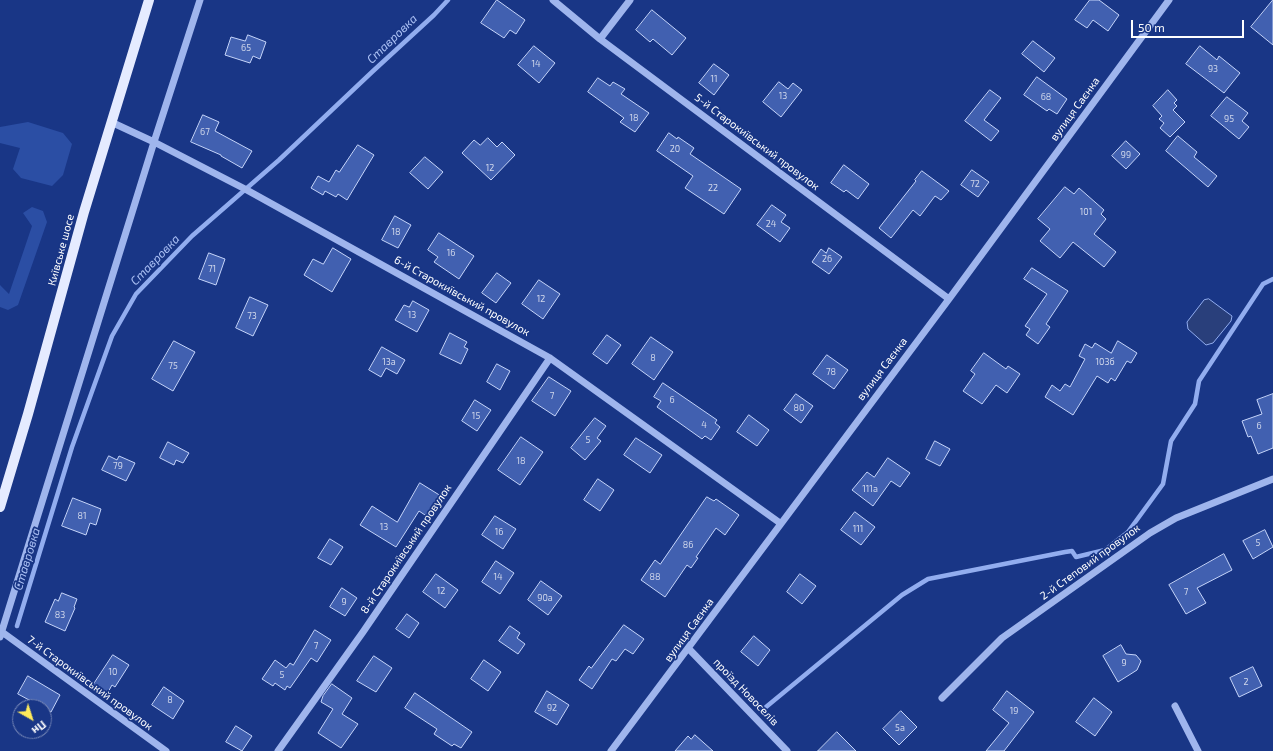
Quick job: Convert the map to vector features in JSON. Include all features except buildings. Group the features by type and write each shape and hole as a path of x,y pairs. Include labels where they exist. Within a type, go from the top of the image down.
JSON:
{"main road":[{"name":"Київське шосе","path":"0,507 28,414 84,212 149,0"}],"street":[{"path":"1,635 154,142 200,0"},
{"name":"5-й Старокиївський провулок","path":"553,0 600,39 949,299"},
{"path":"600,39 630,0"},
{"name":"вулиця Саєнка","path":"611,751 689,649 780,524 949,299 1170,0"},
{"name":"6-й Старокиївський провулок","path":"111,122 154,142 245,189 550,358 780,524"},
{"name":"8-й Старокиївський провулок","path":"278,751 363,632 550,358"},
{"name":"2-й Степовий провулок","path":"942,698 1002,638 1150,533 1176,518 1273,479"},
{"name":"7-й Старокиївський провулок","path":"1,635 166,751"},
{"name":"проїзд Новоселів","path":"689,649 787,751"},
{"path":"1175,706 1198,751"}],"shaded area":[{"path":"28,122 63,133 72,144 63,175 52,186 21,178 13,169 20,148 0,143 0,127"},
{"path":"32,207 43,211 47,222 18,305 8,310 0,307 0,285 9,294 32,226 23,213"},
{"path":"1209,299 1232,316 1231,321 1213,343 1206,345 1188,329 1187,322 1204,300"}],"waterway":[{"name":"Ставровка","path":"17,626 72,447 112,336 136,294 192,236 279,160 434,15 448,0"},
{"path":"766,707 902,595 928,579 1065,552 1072,551 1076,557 1105,550 1128,532 1163,484 1171,441 1195,404 1199,381 1263,284 1273,279"}]}
